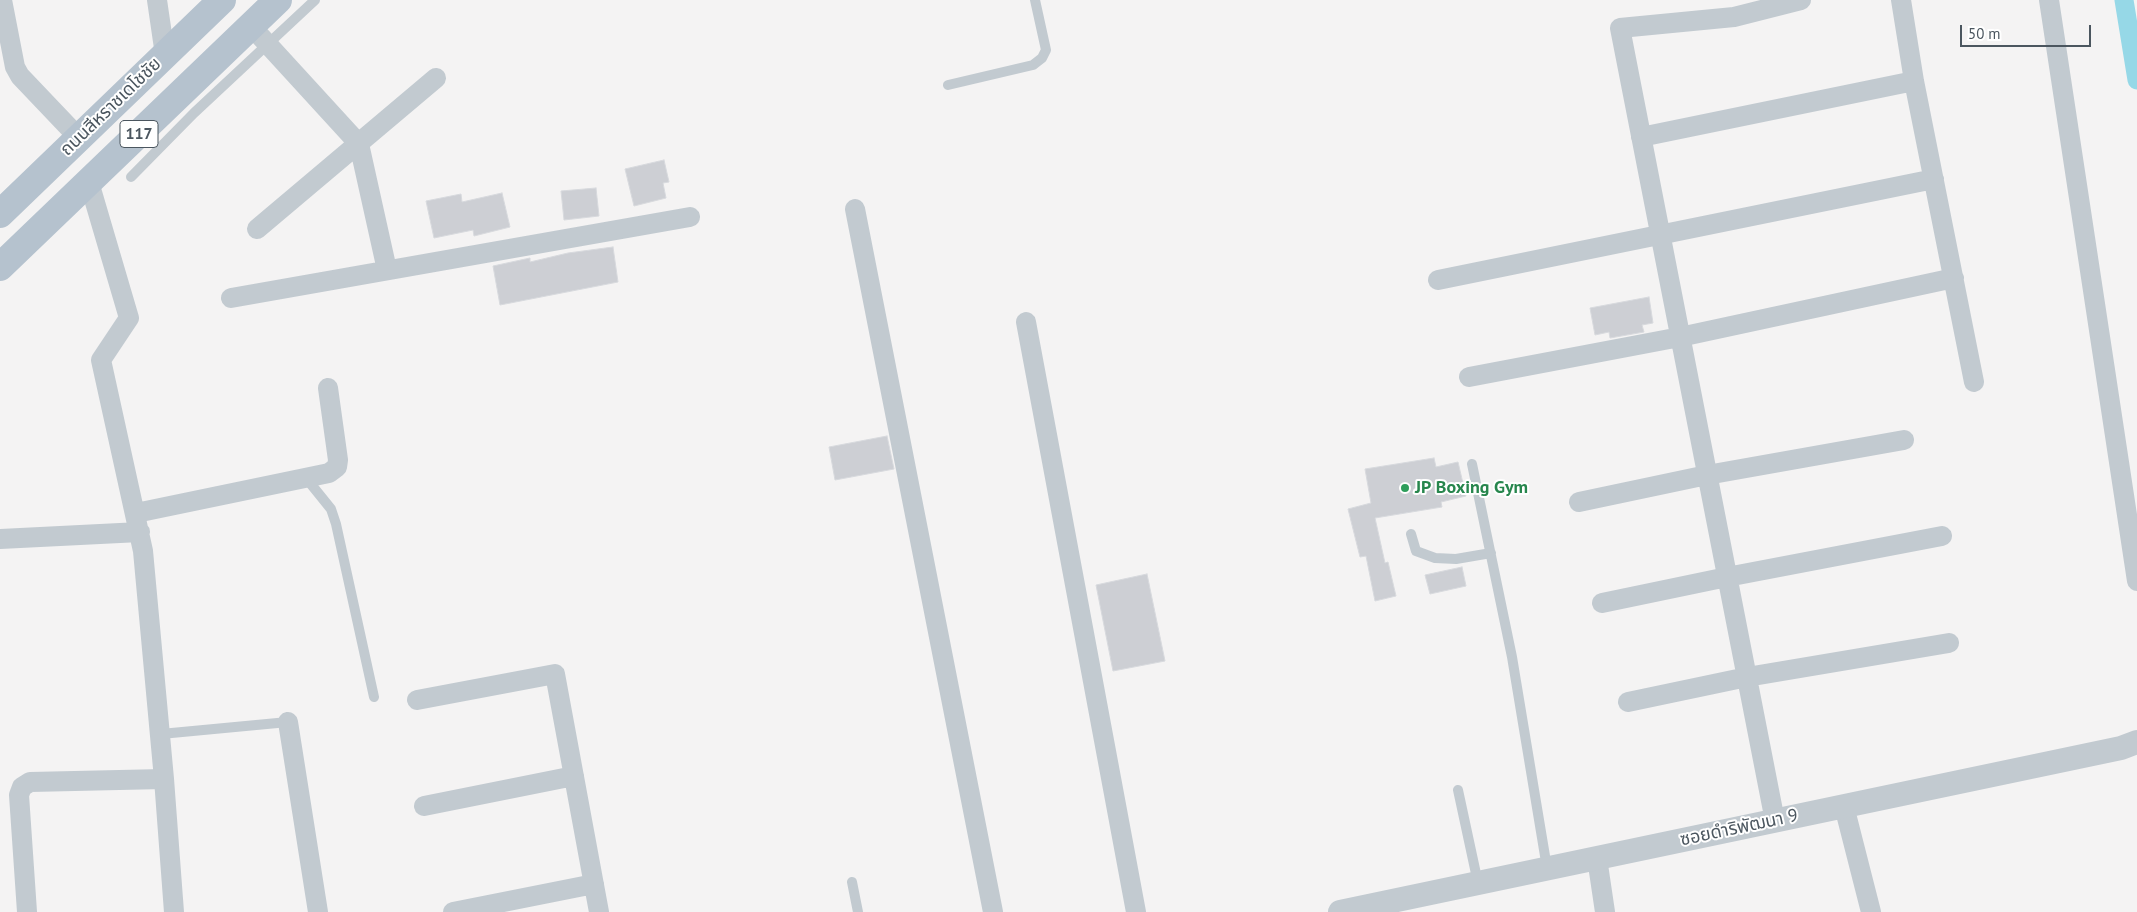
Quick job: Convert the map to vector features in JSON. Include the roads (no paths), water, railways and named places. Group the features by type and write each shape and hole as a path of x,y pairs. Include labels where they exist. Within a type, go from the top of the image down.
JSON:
{"main road":[{"name":"ถนนสีหราชเดโชชัย","path":"0,214 222,0"},
{"name":"117","path":"0,268 89,182 140,150 260,34 278,0"}],"street":[{"path":"2,0 15,67 20,76 79,138"},
{"path":"157,0 164,56"},
{"path":"1775,821 1620,28 1734,17 1801,0"},
{"path":"1901,0 1914,81 1974,382"},
{"path":"2049,0 2137,581"},
{"path":"260,34 359,144 387,270"},
{"path":"257,228 436,78"},
{"path":"1641,137 1914,81"},
{"path":"1438,280 1934,178"},
{"path":"89,182 129,318 101,360 144,551 174,912"},
{"path":"855,209 993,912"},
{"path":"231,298 690,217"},
{"path":"1469,377 1680,337 1954,278"},
{"path":"1026,322 1136,912"},
{"path":"0,539 138,522 329,473 337,467 338,460 328,388"},
{"path":"1579,502 1707,475 1904,440"},
{"path":"1602,603 1942,536"},
{"path":"1628,702 1747,677 1949,643"},
{"path":"417,700 555,674 599,912"},
{"path":"288,722 318,912"},
{"name":"ซอยดำริพัฒนา 9","path":"1340,912 1387,907 1478,883 2121,748 2137,742"},
{"path":"424,806 574,776"},
{"path":"27,912 19,795 22,787 30,782 164,778"},
{"path":"1844,806 1871,912"},
{"path":"1596,858 1605,912"},
{"path":"453,912 594,884"}],"lane":[{"path":"260,34 315,0"},
{"path":"948,85 1033,65 1042,58 1046,50 1035,0"},
{"path":"130,177 140,150"},
{"path":"1472,464 1514,666 1547,868"},
{"path":"306,478 331,509 336,524 374,697"},
{"path":"1411,534 1416,551 1434,558 1456,559 1491,553"},
{"path":"160,734 288,722"},
{"path":"1458,790 1478,883"},
{"path":"852,882 858,912"}],"waterway":[{"path":"2124,0 2137,80"}],"place":[{"name":"JP Boxing Gym","path":"1405,488"}]}
